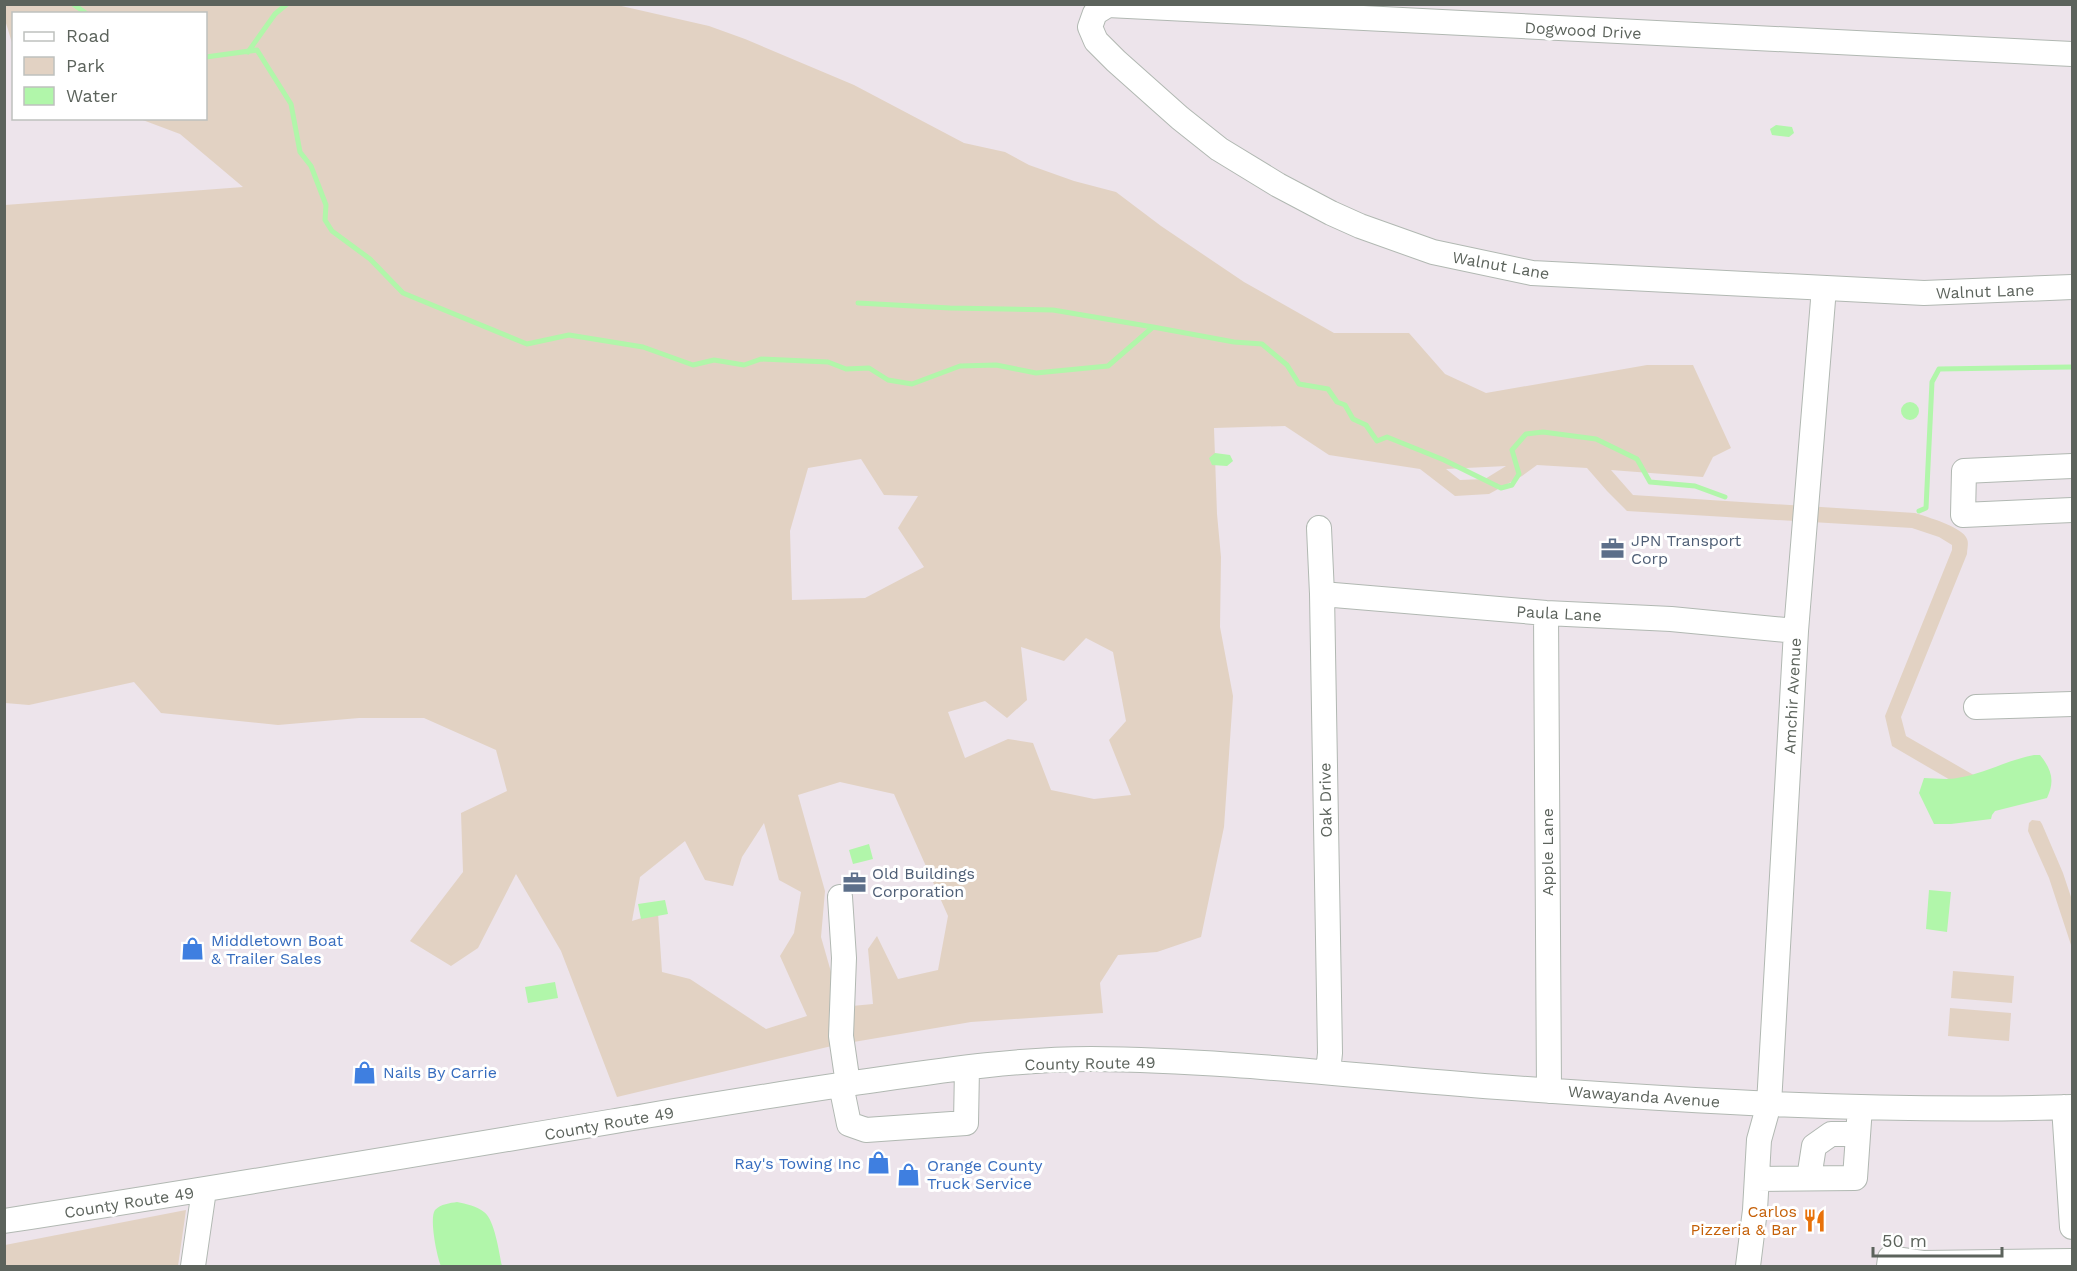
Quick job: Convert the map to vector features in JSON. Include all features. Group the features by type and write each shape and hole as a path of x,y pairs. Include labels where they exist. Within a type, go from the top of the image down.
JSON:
{"street":[{"name":"Dogwood Drive","path":"1095,13 1101,8 1114,5 2073,54"},
{"name":"Walnut Lane","path":"1095,13 1090,27 1096,41 1180,118 1219,149 1278,185 1360,226 1432,252 1532,273 1924,293 2073,287"},
{"name":"Amchir Avenue","path":"1748,1266 1759,1140 1769,1104 1796,630 1824,288"},
{"path":"2073,466 1964,471 1963,515 2073,510"},
{"name":"Oak Drive","path":"1318,528 1322,594 1330,1053 1328,1072"},
{"name":"Paula Lane","path":"1322,594 1546,613 1671,619 1796,630"},
{"name":"Apple Lane","path":"1546,613 1549,1091"},
{"path":"1976,707 2073,704"},
{"path":"840,897 844,958 841,1036 849,1124 866,1130 966,1123 967,1068"},
{"name":"County Route 49","path":"4,1221 844,1084 967,1068 1088,1059 1217,1064"},
{"name":"Wawayanda Avenue","path":"1217,1064 1549,1091 1769,1104 1927,1110 2068,1107"},
{"path":"1757,1179 1855,1178 1860,1107"},
{"path":"2068,1107 2073,1227"},
{"path":"1809,1178 1814,1146 1831,1134 1858,1134"},
{"path":"193,1266 204,1190"},
{"path":"1889,1266 1890,1258 1924,1263 2073,1261"}],"green space":[{"path":"4,5 617,5 709,26 745,39 854,85 964,143 1005,152 1029,165 1074,181 1116,192 1161,226 1244,282 1334,333 1409,333 1445,374 1486,393 1647,365 1693,365 1731,448 1713,457 1703,477 1611,470 1633,495 1915,513 1959,530 1968,542 1967,554 1901,717 1906,736 1984,781 1976,795 1892,746 1885,716 1952,550 1952,545 1939,537 1912,528 1627,511 1587,468 1537,465 1489,494 1455,496 1420,469 1329,455 1285,426 1214,428 1221,557 1220,627 1233,696 1224,827 1201,937 1157,952 1118,955 1100,983 1103,1013 971,1022 836,1045 617,1097 561,951 516,874 478,948 451,966 410,941 463,872 461,813 507,791 496,750 424,718 359,718 278,725 161,713 134,682 29,705 5,703 5,205 243,187 180,134 143,120 207,120 207,12 12,12 12,43 5,20","holes":["861,459 884,495 918,496 898,528 924,567 865,598 792,600 790,531 808,468","1506,466 1485,479 1460,480 1446,469","1086,638 1113,652 1126,721 1109,740 1131,795 1094,799 1051,790 1033,743 1008,739 965,758 948,712 985,701 1007,718 1027,700 1021,647 1064,661","840,782 894,794 948,916 938,970 898,979 877,936 868,949 873,1004 841,1007 821,937 825,891 798,795","764,823 779,880 801,892 794,933 780,956 807,1016 766,1029 690,979 662,972 658,913 632,921 640,877 685,841 705,880 733,886 742,857"]},
{"path":"2032,820 2040,821 2042,824 2072,900 2072,948 2049,878 2028,831"},
{"path":"1953,971 2014,976 2012,1003 1951,998"},
{"path":"1950,1008 2011,1013 2009,1041 1948,1036"},
{"path":"186,1210 178,1266 5,1266 5,1245"}],"water":[{"path":"1776,125 1792,127 1794,133 1789,137 1772,135 1770,129"},
{"path":"1906,402 1914,402 1919,407 1917,418 1906,420 1901,415 1901,407"},
{"path":"1215,453 1230,455 1233,461 1227,466 1212,465 1209,458"},
{"path":"2040,755 2050,771 2051,786 2047,798 1995,811 1991,819 1934,824 1919,793 1924,778 1949,779 1967,776"},
{"path":"869,844 873,859 853,864 849,850"},
{"path":"1929,890 1951,892 1947,932 1926,929"},
{"path":"665,900 668,914 641,919 638,904"},
{"path":"555,982 558,998 528,1003 525,987"},
{"path":"457,1202 478,1208 488,1216 496,1237 502,1266 441,1266 434,1238 433,1214 440,1206"}],"waterway":[{"path":"73,4 84,12"},
{"path":"248,52 275,14 287,4"},
{"path":"207,57 257,50 291,104 300,152 311,166 326,205 325,220 332,231 370,259 403,293 527,344 569,335 643,347 693,365 714,360 744,365 761,359 828,362 846,369 869,368 888,380 912,384 960,366 996,365 1036,373 1108,366 1153,327 1234,342 1262,344 1287,365 1299,384 1328,389 1337,402 1345,405 1353,419 1366,425 1377,441 1387,437 1444,460 1501,488 1512,485 1519,474 1512,450 1526,434 1543,432 1596,439 1637,459 1650,482 1695,486 1725,497"},
{"path":"858,303 1053,310 1153,327"},
{"path":"1919,511 1926,508 1932,382 1939,369 2072,367"}],"place":[{"name":"JPN Transport Corp","path":"1613,549"},
{"name":"Old Buildings Corporation","path":"854,882"},
{"name":"Middletown Boat & Trailer Sales","path":"193,949"},
{"name":"Nails By Carrie","path":"365,1072"},
{"name":"Ray's Towing Inc","path":"879,1163"},
{"name":"Orange County Truck Service","path":"909,1174"},
{"name":"Carlos Pizzeria & Bar","path":"1815,1220"}]}
